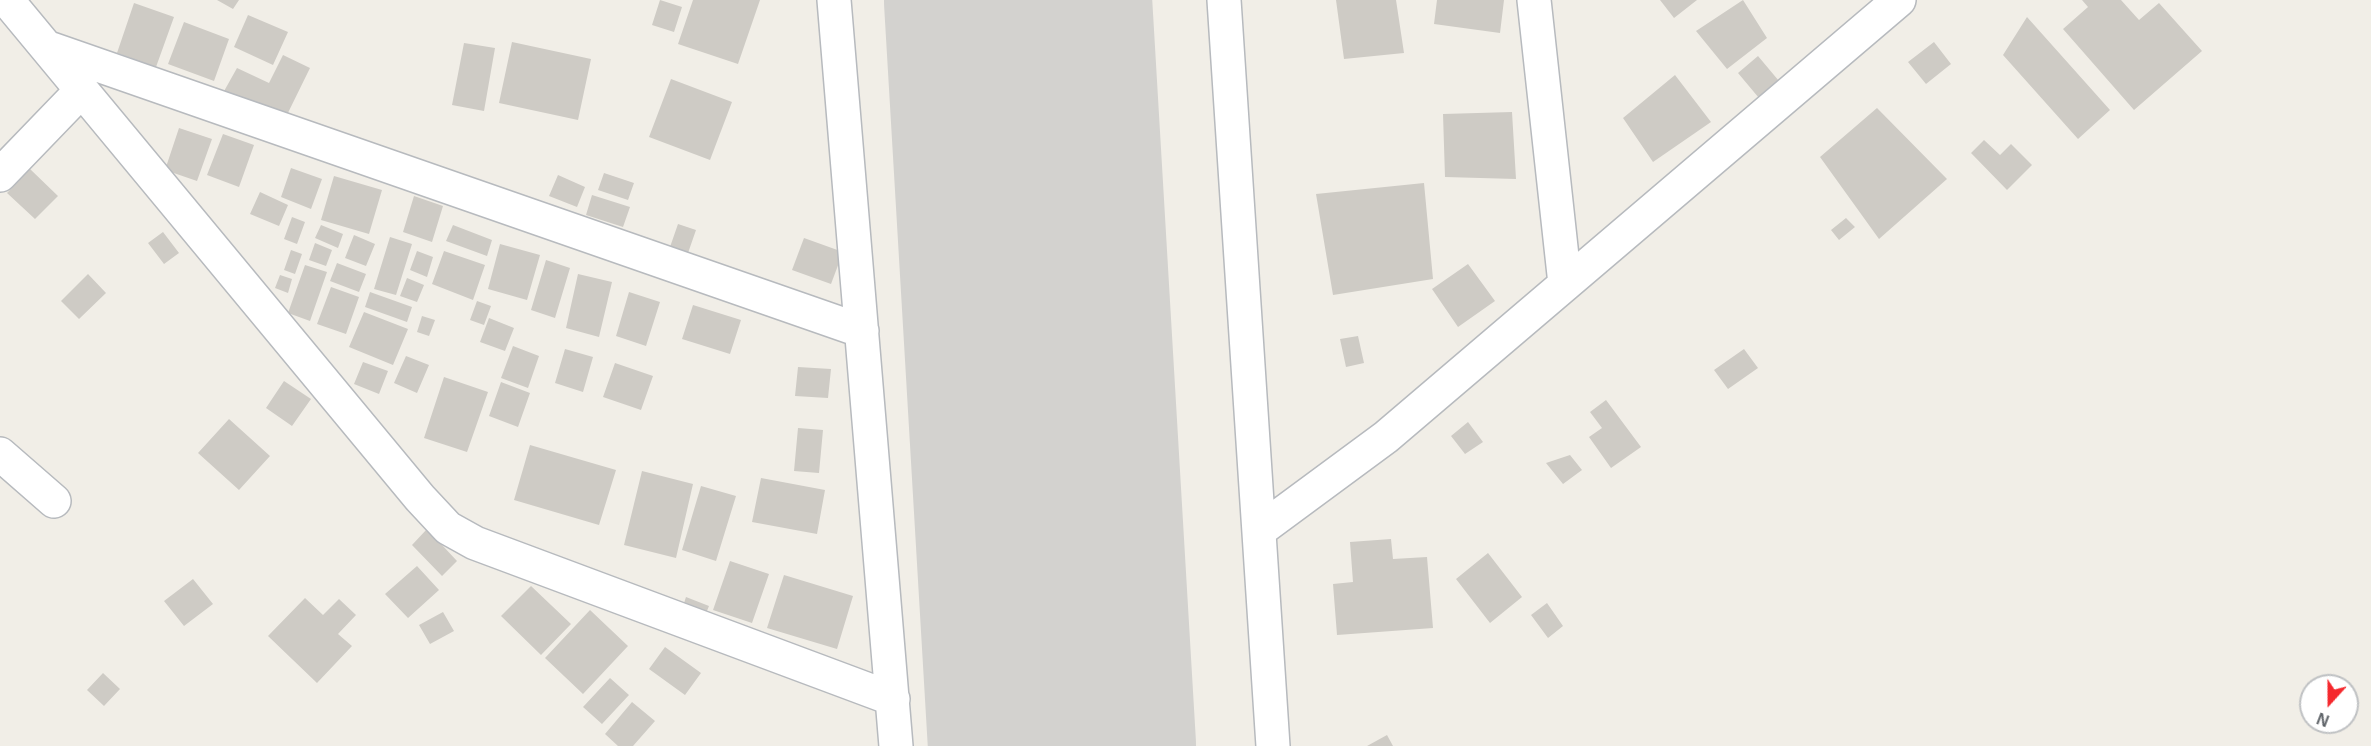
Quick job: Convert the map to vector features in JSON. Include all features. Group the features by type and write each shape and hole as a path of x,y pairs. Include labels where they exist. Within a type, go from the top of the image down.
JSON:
{"street":[{"path":"6,0 420,498 448,528 475,543 893,699"},
{"path":"834,0 896,746"},
{"path":"1224,0 1273,746"},
{"path":"1533,0 1565,284"},
{"path":"1260,530 1386,437 1899,0"},
{"path":"46,47 862,331"},
{"path":"0,175 82,90"},
{"path":"0,454 54,501"}],"building":[{"path":"217,0 239,0 233,9"},
{"path":"660,0 682,7 674,32 652,25"},
{"path":"693,0 760,0 738,64 678,44"},
{"path":"1336,0 1396,0 1404,53 1344,59"},
{"path":"1437,0 1504,0 1500,33 1434,24"},
{"path":"1660,0 1697,0 1674,18"},
{"path":"1743,0 1767,38 1727,69 1696,31"},
{"path":"2082,0 2121,0 2139,20 2159,3 2202,51 2134,110 2063,29 2088,7"},
{"path":"134,3 174,17 156,67 117,53"},
{"path":"248,15 288,32 273,65 234,47"},
{"path":"2027,17 2110,110 2078,139 2003,55"},
{"path":"184,22 229,39 214,81 168,64"},
{"path":"512,42 591,59 578,120 499,103"},
{"path":"1934,42 1951,64 1926,84 1908,62"},
{"path":"464,43 495,48 484,111 452,105"},
{"path":"283,55 310,68 283,123 223,93 237,68 269,83"},
{"path":"1758,56 1784,87 1764,104 1738,73"},
{"path":"1675,75 1711,122 1653,162 1623,118"},
{"path":"671,79 732,102 710,160 649,137"},
{"path":"1877,108 1947,179 1879,239 1820,157"},
{"path":"1512,112 1516,179 1445,177 1443,114"},
{"path":"179,128 212,139 197,181 165,170"},
{"path":"223,134 254,145 239,187 207,175"},
{"path":"1984,140 2000,155 2011,144 2032,165 2007,190 1971,153"},
{"path":"291,168 322,179 311,209 281,197"},
{"path":"30,169 58,196 35,219 7,193"},
{"path":"604,173 634,183 628,200 598,190"},
{"path":"558,175 585,187 577,207 549,196"},
{"path":"334,176 382,190 369,234 321,220"},
{"path":"1424,183 1433,279 1333,295 1316,194"},
{"path":"260,192 288,205 279,226 250,214"},
{"path":"592,195 630,207 623,227 586,215"},
{"path":"414,196 443,206 432,242 403,232"},
{"path":"292,217 305,222 297,244 284,239"},
{"path":"1846,218 1855,227 1839,240 1831,230"},
{"path":"678,224 696,230 688,253 670,247"},
{"path":"321,225 343,234 338,248 315,238"},
{"path":"453,225 492,240 487,256 446,241"},
{"path":"163,232 179,253 164,264 148,243"},
{"path":"354,235 375,244 366,266 345,258"},
{"path":"390,237 412,244 396,295 374,289"},
{"path":"804,238 843,252 831,284 792,270"},
{"path":"315,243 332,250 326,266 309,260"},
{"path":"500,244 540,255 527,300 488,289"},
{"path":"291,250 302,254 295,274 284,270"},
{"path":"417,251 433,257 427,277 410,270"},
{"path":"444,251 485,265 473,300 432,284"},
{"path":"546,260 570,268 555,318 531,310"},
{"path":"337,263 366,274 359,292 330,281"},
{"path":"1468,264 1495,301 1458,327 1432,289"},
{"path":"305,265 327,272 310,321 288,313"},
{"path":"88,274 106,293 79,319 61,301"},
{"path":"578,274 612,282 599,337 566,328"},
{"path":"280,275 292,279 288,293 275,288"},
{"path":"407,278 424,285 417,302 400,296"},
{"path":"331,287 359,297 346,334 317,324"},
{"path":"370,292 412,307 407,322 365,307"},
{"path":"629,292 660,302 646,346 616,336"},
{"path":"477,301 491,306 484,325 470,320"},
{"path":"693,305 741,320 730,354 682,339"},
{"path":"364,312 408,329 393,365 349,347"},
{"path":"422,316 435,320 429,336 417,332"},
{"path":"489,318 514,328 505,351 480,342"},
{"path":"1358,336 1364,363 1346,367 1340,339"},
{"path":"513,346 539,356 528,388 501,378"},
{"path":"565,349 593,357 583,392 555,383"},
{"path":"1744,349 1758,368 1728,389 1714,370"},
{"path":"406,356 429,365 417,393 394,383"},
{"path":"363,362 388,371 379,394 354,384"},
{"path":"615,363 653,376 641,410 603,397"},
{"path":"798,367 831,369 828,398 795,396"},
{"path":"444,377 488,392 467,452 424,438"},
{"path":"284,381 311,399 292,426 266,408"},
{"path":"501,382 530,393 518,427 489,416"},
{"path":"1606,400 1641,447 1611,468 1589,437 1602,428 1590,412"},
{"path":"229,419 270,456 239,490 198,453"},
{"path":"1468,422 1483,442 1465,454 1451,436"},
{"path":"798,428 823,430 819,473 794,471"},
{"path":"530,445 616,470 599,525 514,500"},
{"path":"1570,455 1582,470 1563,484 1546,463"},
{"path":"642,471 693,484 676,558 624,545"},
{"path":"761,478 825,490 817,534 752,522"},
{"path":"701,486 736,496 716,561 682,550"},
{"path":"427,529 457,561 442,576 412,545"},
{"path":"1391,539 1393,559 1427,557 1433,628 1337,635 1333,584 1353,582 1350,542"},
{"path":"1488,553 1522,597 1490,623 1456,579"},
{"path":"730,561 769,574 752,623 713,610"},
{"path":"417,566 439,590 408,618 385,594"},
{"path":"784,575 853,596 837,649 767,628"},
{"path":"193,579 213,604 184,626 164,601"},
{"path":"531,586 571,624 541,655 501,616"},
{"path":"686,597 709,606 704,618 682,609"},
{"path":"305,598 323,615 339,599 356,615 338,634 352,646 317,683 268,636"},
{"path":"1547,603 1563,626 1548,638 1531,615"},
{"path":"590,610 628,646 583,694 545,658"},
{"path":"443,612 454,631 430,644 419,625"},
{"path":"665,647 701,673 685,695 649,669"},
{"path":"103,673 120,689 104,706 87,690"},
{"path":"610,678 629,695 602,724 583,707"},
{"path":"632,702 655,721 633,746 618,746 605,734"},
{"path":"1387,735 1393,746 1367,746"}],"runway":[{"path":"1018,0 1062,746"}]}
